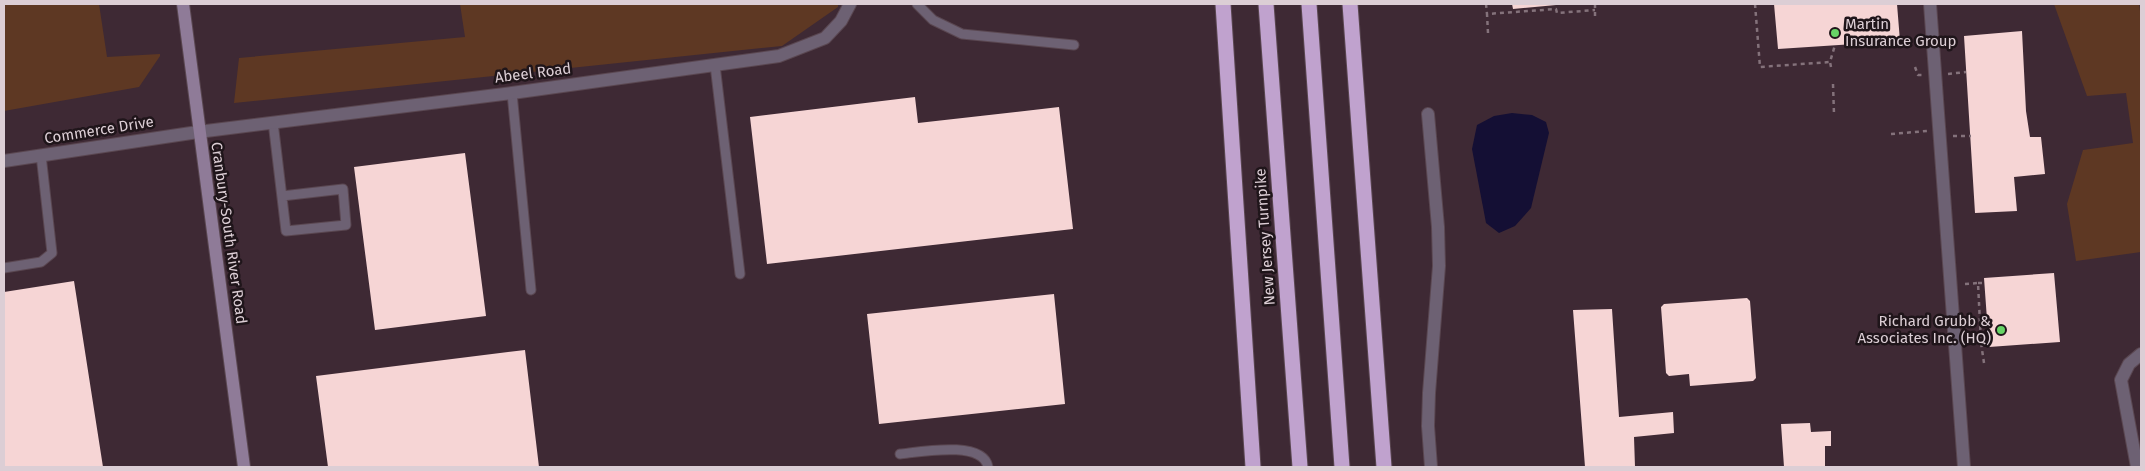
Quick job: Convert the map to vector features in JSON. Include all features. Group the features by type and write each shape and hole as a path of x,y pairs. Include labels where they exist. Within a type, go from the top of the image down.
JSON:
{"highway":[{"name":"New Jersey Turnpike","path":"1224,4 1253,467"},
{"name":"New Jersey Turnpike","path":"1266,4 1300,467"},
{"path":"1309,4 1342,467"},
{"path":"1350,4 1384,467"}],"main road":[{"name":"Cranbury-South River Road","path":"183,4 198,132 244,467"}],"street":[{"name":"Abeel Road","path":"198,132 512,93 779,56 825,38 841,22 850,4"},
{"path":"1930,4 1964,467"},
{"path":"1428,114 1438,227 1439,266 1429,393 1428,426 1431,467"},
{"name":"Commerce Drive","path":"4,161 198,132"},
{"path":"2137,467 2121,380 2129,364 2141,354"}],"lane":[{"path":"917,4 933,20 962,34 1074,45"},
{"path":"716,65 740,274"},
{"path":"512,93 532,290"},
{"path":"273,122 286,231 346,225 343,189 282,196"},
{"path":"4,268 41,262 52,253 41,156"},
{"path":"900,454 960,449 978,453 988,462 988,467"}],"path":[{"path":"1486,4 1488,34"},
{"path":"1595,4 1595,17"},
{"path":"1755,4 1760,67 1830,62"},
{"path":"1487,14 1556,9 1557,13 1594,10"},
{"path":"1832,67 1830,62 1835,45"},
{"path":"1915,67 1918,75 1925,76"},
{"path":"1944,74 1966,72"},
{"path":"1833,84 1834,114"},
{"path":"1952,129 1954,137 1971,136"},
{"path":"1892,134 1928,131"},
{"path":"1950,284 1985,282"},
{"path":"1978,283 1984,363"},
{"path":"1963,344 1989,342"}],"shaded area":[{"path":"4,4 99,4 107,57 160,54 160,56 139,87 4,111"},
{"path":"460,4 838,4 838,7 782,46 234,103 239,58 465,37"},
{"path":"2054,4 2139,4 2141,18 2141,252 2076,261 2067,204 2083,150 2133,143 2126,93 2087,96"},
{"path":"1512,113 1532,115 1546,122 1549,133 1531,208 1515,226 1499,233 1486,223 1472,149 1477,125 1494,116"}],"building":[{"path":"1512,4 1556,4 1556,5 1513,9"},
{"path":"1774,4 1897,4 1900,41 1778,49"},
{"path":"2022,31 2026,111 2030,137 2041,137 2045,174 2014,177 2017,211 1975,213 1964,36"},
{"path":"915,97 918,123 1059,107 1073,229 767,264 750,117"},
{"path":"465,153 486,316 375,330 354,167"},
{"path":"2054,273 2060,342 1989,347 1984,278"},
{"path":"74,281 103,467 4,467 4,292"},
{"path":"1054,294 1065,404 879,424 867,314"},
{"path":"1747,298 1750,301 1756,378 1753,381 1690,386 1689,374 1669,376 1666,373 1661,307 1664,304"},
{"path":"1612,309 1619,417 1673,412 1674,433 1634,437 1635,467 1585,467 1573,310"},
{"path":"525,350 539,467 328,467 316,376"},
{"path":"1810,423 1811,432 1831,431 1831,446 1825,446 1825,467 1784,467 1781,424"}],"place":[{"name":"Martin Insurance Group","path":"1835,33"},
{"name":"Richard Grubb & Associates Inc. (HQ)","path":"2001,330"}]}
